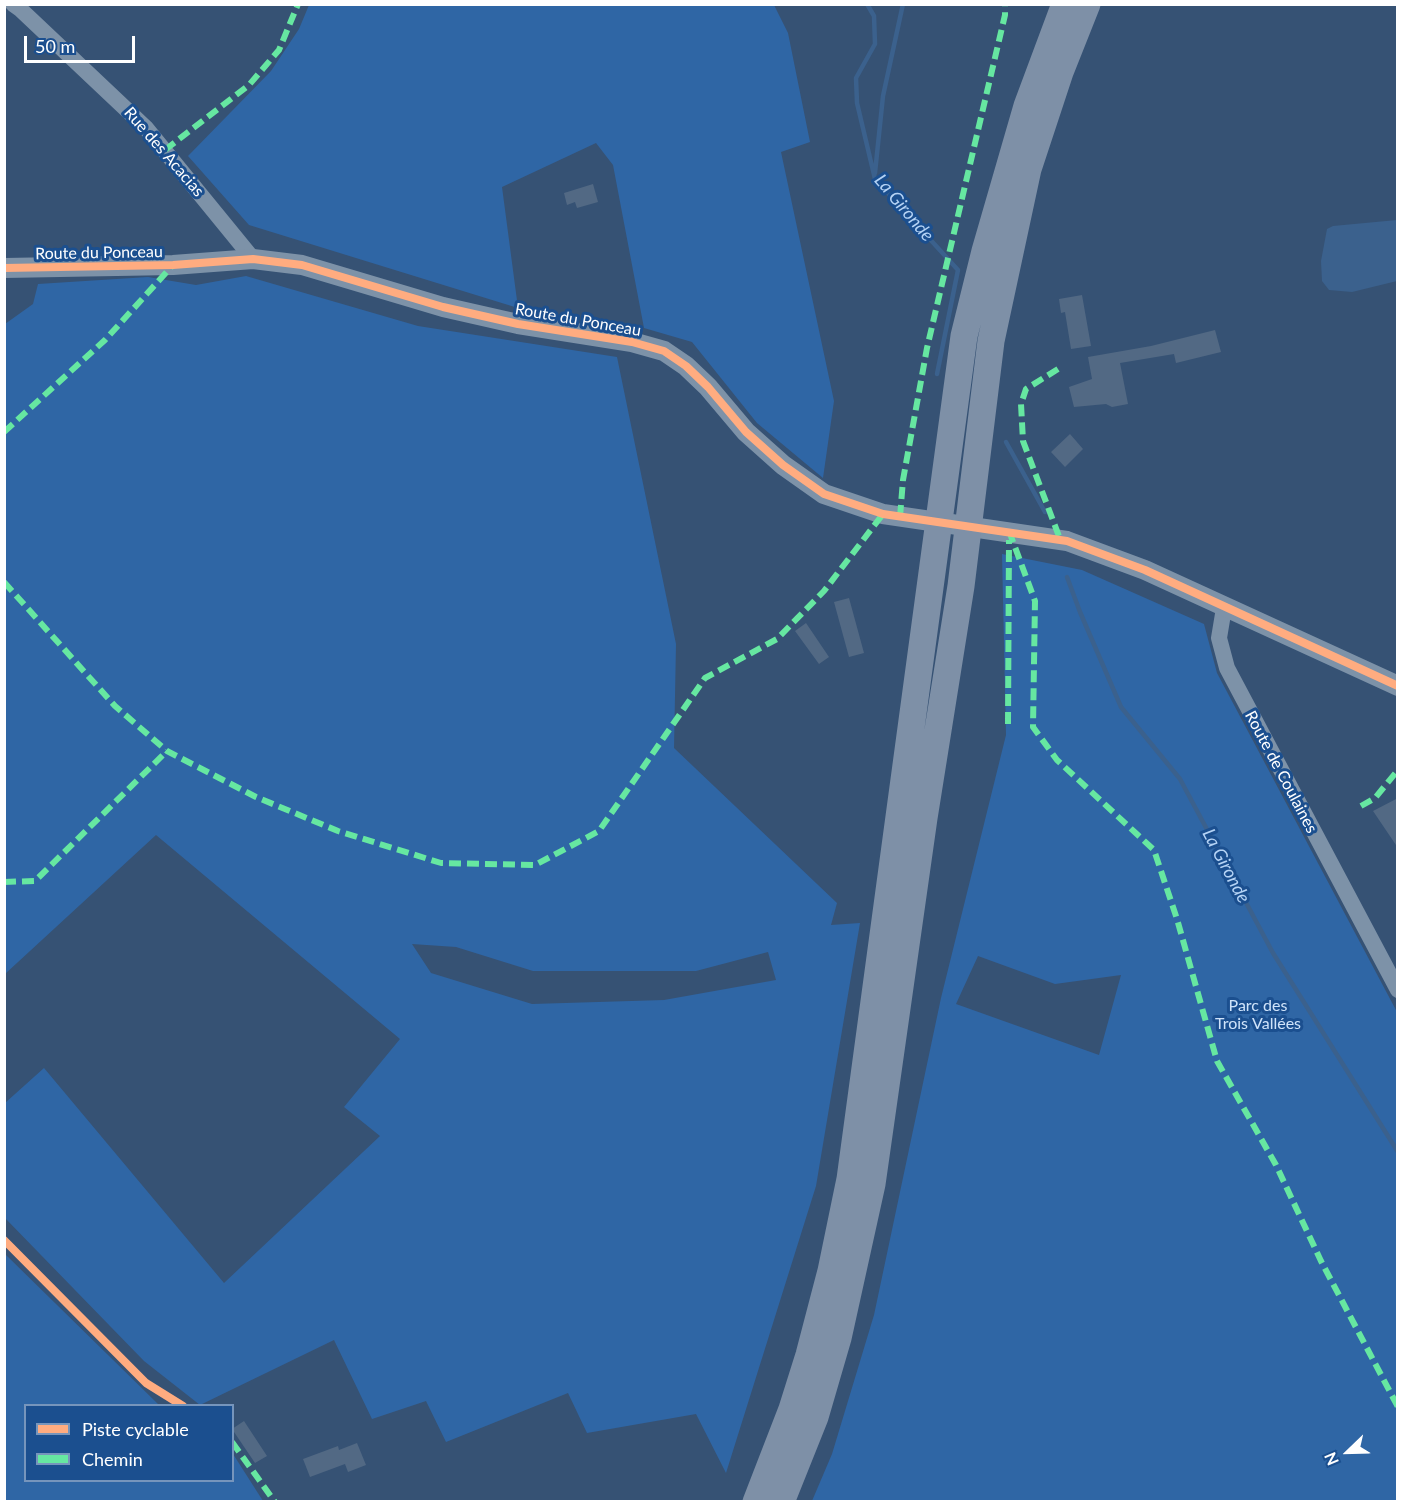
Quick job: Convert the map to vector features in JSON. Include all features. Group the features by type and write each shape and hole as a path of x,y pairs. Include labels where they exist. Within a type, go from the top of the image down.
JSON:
{"highway":[{"path":"756,1502 792,1409 809,1355 831,1271 850,1179 964,336 985,251 1027,106 1065,4"},
{"path":"781,1502 815,1417 838,1338 860,1247 872,1184 924,819 961,586 991,341 1028,169 1060,72 1087,4"}],"street":[{"name":"Rue des Acacias","path":"12,4 146,128 253,259"},
{"name":"Route du Ponceau","path":"4,268 173,265 253,259 302,265 454,310 518,324 632,342 664,351 686,366 708,387 761,446 824,494 883,514 1067,541 1145,570 1398,686"},
{"name":"Route de Coulaines","path":"1224,608 1219,638 1227,668 1398,990"}],"green space":[{"path":"309,5 774,5 788,33 810,142 781,152 834,401 823,478 757,423 692,342 644,328 613,165 596,143 502,187 518,308 249,225 188,156 271,71 299,29"},
{"path":"246,276 418,326 617,357 676,644 674,748 837,903 831,925 860,923 816,1186 726,1473 696,1414 587,1433 568,1393 446,1442 426,1401 372,1419 334,1340 199,1404 144,1361 5,1218 5,1103 44,1068 224,1283 380,1136 344,1107 400,1039 156,835 5,974 5,324 33,304 38,284 148,277 196,285","holes":["412,944 456,947 533,971 696,971 768,952 776,980 664,1000 532,1004 431,973"]},
{"name":"Parc des Trois Vallées","path":"1002,554 1082,570 1204,624 1217,673 1397,1012 1397,1501 812,1501 832,1454 874,1315 941,998 1006,735","holes":["978,956 1055,984 1121,975 1099,1055 956,1004"]},
{"path":"4,1253 158,1404 24,1404 24,1482 234,1482 234,1456 263,1501 5,1501"}],"shaded area":[{"path":"1397,220 1397,281 1352,292 1329,290 1322,281 1321,261 1327,229 1333,226"}],"building":[{"path":"593,184 598,202 577,208 575,202 567,205 564,193"},
{"path":"1082,295 1091,346 1071,349 1065,312 1061,313 1059,299"},
{"path":"1215,330 1221,352 1176,363 1174,354 1120,363 1128,404 1112,407 1106,404 1074,407 1069,387 1092,379 1088,357 1151,346"},
{"path":"1070,434 1083,449 1065,467 1051,452"},
{"path":"849,598 864,653 849,657 834,602"},
{"path":"806,623 829,657 819,664 795,631"},
{"path":"1398,798 1398,848 1373,811"},
{"path":"244,1421 267,1456 255,1463 234,1432 234,1428"},
{"path":"357,1443 366,1465 348,1472 345,1464 310,1477 303,1459 338,1446 339,1450"}],"waterway":[{"name":"La Gironde","path":"867,4 874,16 875,44 856,78 857,103 875,179 958,270 937,374"},
{"path":"875,173 883,96 903,4"},
{"name":"La Gironde","path":"1006,442 1045,512"},
{"name":"La Gironde","path":"1067,577 1121,707 1180,779 1273,953 1398,1152"}],"marked path":[{"path":"165,150 249,85 279,50 298,4"},
{"path":"900,517 903,480 927,348 1005,15 1005,4"},
{"path":"4,432 105,340 173,265"},
{"path":"1058,369 1026,389 1021,404 1023,441 1060,539"},
{"path":"4,582 115,706 167,751 256,797 338,831 441,863 535,865 599,831 705,678 777,639 824,591 883,514"},
{"path":"1009,531 1035,601 1033,727 1057,760 1154,850 1177,919 1217,1061 1276,1165 1321,1261 1398,1407"},
{"path":"1008,724 1009,540"},
{"path":"4,882 35,881 167,751"},
{"path":"1361,806 1375,798 1398,770"},
{"path":"234,1445 275,1502"}],"cycle path":[{"path":"4,268 173,265 253,259 302,265 443,307 518,324 632,342 664,351 686,366 708,387 746,432 783,465 824,494 883,514 1067,541 1145,570 1398,686"},
{"path":"4,1240 146,1383 180,1404"}]}
